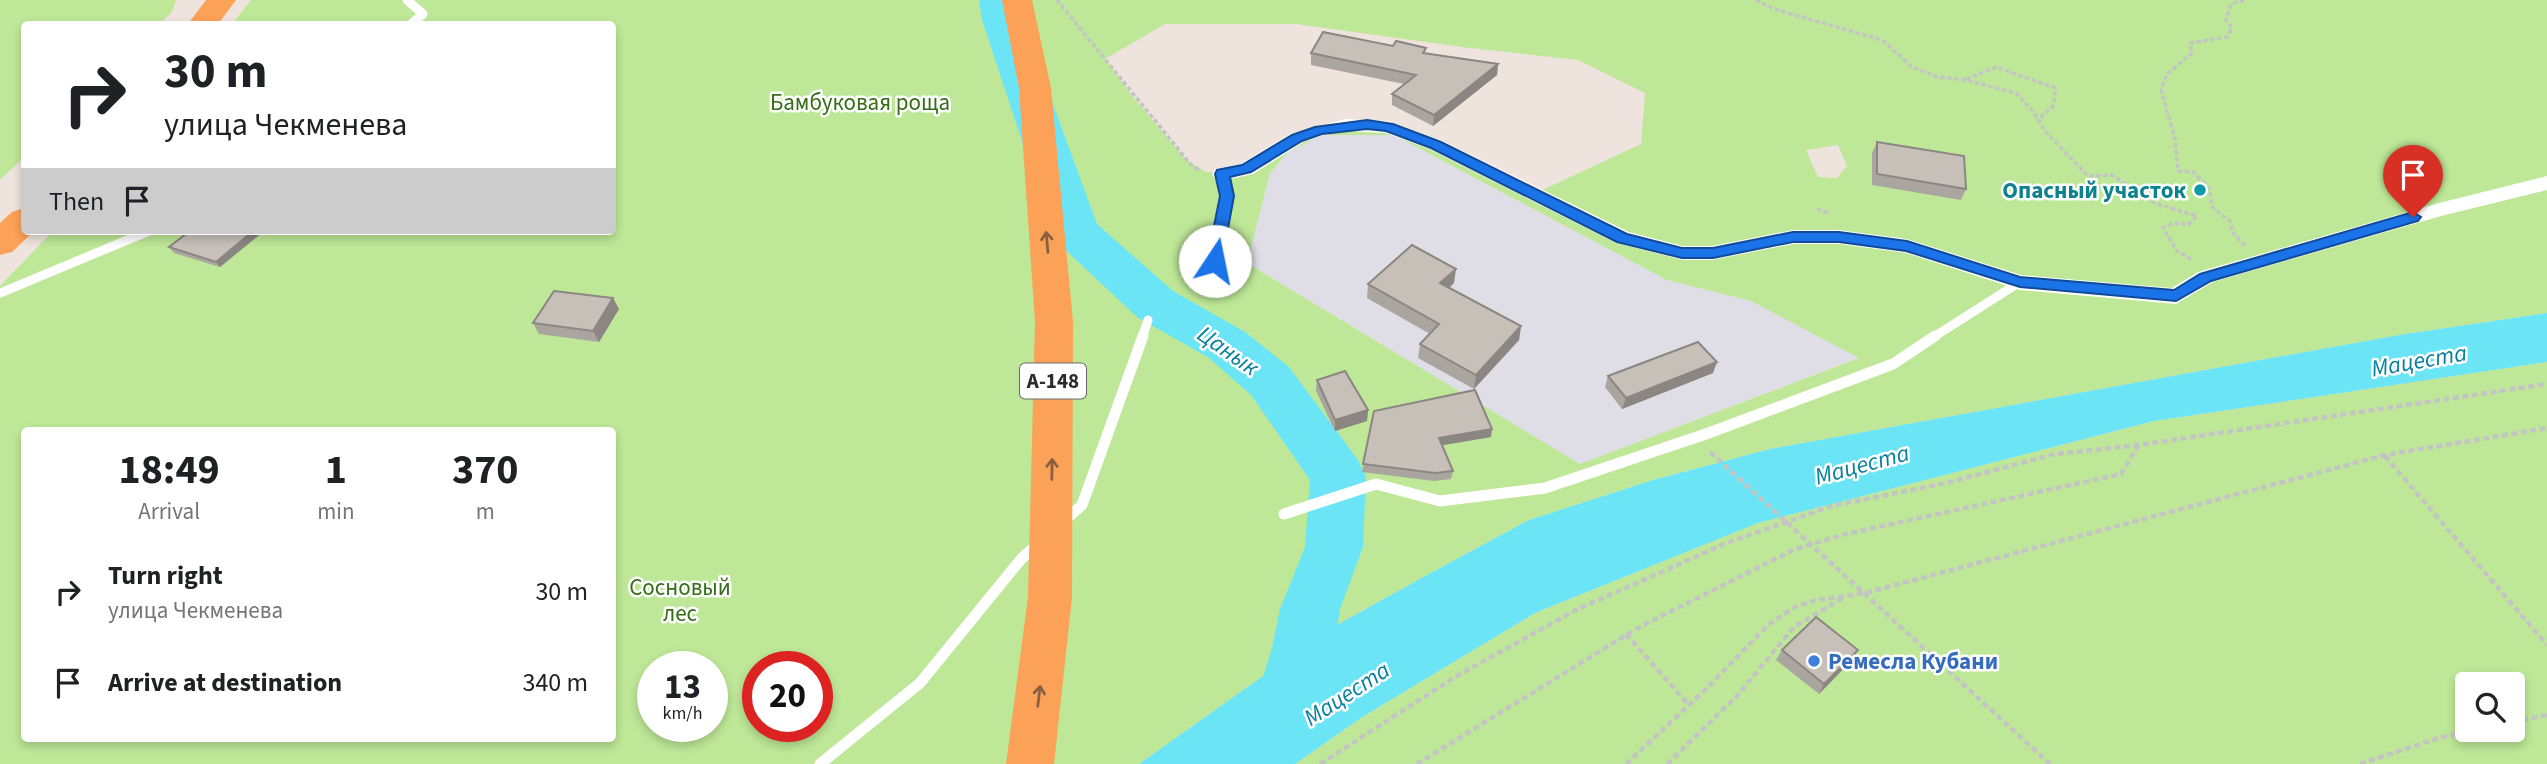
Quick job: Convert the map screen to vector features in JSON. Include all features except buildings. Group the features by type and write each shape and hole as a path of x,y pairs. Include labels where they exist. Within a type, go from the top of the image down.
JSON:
{"highway":[{"path":"205,21 221,0"},
{"name":"А-148","path":"1017,0 1034,88 1054,322 1051,597 1030,764"},
{"path":"0,243 21,223"}],"street":[{"path":"1222,174 1246,169 1297,138 1320,130 1345,125 1388,127 1436,145 1623,238 1650,247 1682,253 1713,253 1793,237 1839,237 1907,246 2020,282 2176,296 2206,277 2439,210 2547,183"}],"lane":[{"path":"407,0 423,14 415,21"},
{"path":"1215,261 1227,196 1222,174"},
{"path":"0,293 139,235"},
{"path":"1284,514 1376,484 1440,500 1545,488 1706,434 1893,364 1977,307 2020,282"},
{"path":"820,764 920,683 1022,558 1082,505 1124,397 1147,320"}],"path":[{"path":"1057,0 1192,166 1206,172 1222,174"},
{"path":"1756,0 1774,9 1882,40 1912,68 1938,77 1966,79 2016,93 2088,176 2112,175 2157,204 2197,216 2188,225 2173,223 2163,228 2177,251 2191,260 2206,277"},
{"path":"2244,0 2231,4 2226,19 2232,28 2227,37 2190,43 2192,53 2167,74 2161,90 2175,139 2178,172 2193,172 2209,188 2209,201 2214,213 2230,221 2233,233 2260,261"},
{"path":"1966,79 1996,67 2056,88 2054,105 2038,121"},
{"path":"1320,764 1455,677 1576,610 1729,542 1832,506 1946,483 2055,454 2139,445 2547,384"},
{"path":"1626,764 1768,625 1795,607 1816,600 1865,593 2385,455 2547,428"},
{"path":"1417,764 1626,634 1795,549 1859,531 2121,474 2131,452 2139,445"},
{"path":"1712,453 2050,764"},
{"path":"2385,455 2547,645"},
{"path":"1667,764 1736,697 1794,627 1847,596"},
{"path":"1626,634 1689,705"},
{"path":"2525,720 2547,715"},
{"path":"2360,764 2455,735"}],"shaded area":[{"path":"1322,135 1394,135 1667,280 1751,301 1860,357 1580,464 1247,263 1270,173 1288,152"}],"green space":[{"path":"0,0 176,0 172,12 162,21 21,21 21,160 0,180"},
{"path":"251,0 2547,0 2547,313 2399,335 1770,449 1653,480 1529,520 1427,575 1326,631 1139,764 0,764 0,286 49,235 616,235 616,21 234,21","holes":["1165,24 1296,24 1578,60 1645,93 1641,144 1534,194 1388,127 1320,130 1234,173 1206,172 1185,159 1105,59","1322,135 1394,135 1667,280 1751,301 1859,358 1580,464 1247,263 1270,173 1288,152","1838,145 1847,166 1837,178 1818,177 1806,150"]},
{"path":"2547,362 2547,764 1295,764 1364,716 1535,613 1758,523 2154,421"}],"water":[{"name":"Мацеста","path":"2547,313 2547,362 2154,421 1758,523 1535,613 1364,716 1295,764 1139,764 1326,631 1427,575 1529,520 1653,480 1770,449 2399,335"}],"waterway":[{"name":"Цанык","path":"999,0 1002,20 1076,232 1155,304 1227,345 1270,381 1338,476 1334,547 1310,609 1303,648 1282,718"}],"place":[{"name":"Опасный участок","path":"2200,190"},
{"name":"Ремесла Кубани","path":"1814,661"}],"route":[{"path":"1215,261 1227,196 1222,174 1246,169 1297,138 1345,125 1388,127 1436,145 1623,238 1650,247 1682,253 1713,253 1793,237 1839,237 1907,246 2020,282 2176,296 2206,277 2413,217"}],"park label":[{"name":"Бамбуковая роща","path":"860,102"},
{"name":"Сосновый лес","path":"680,600"}]}
